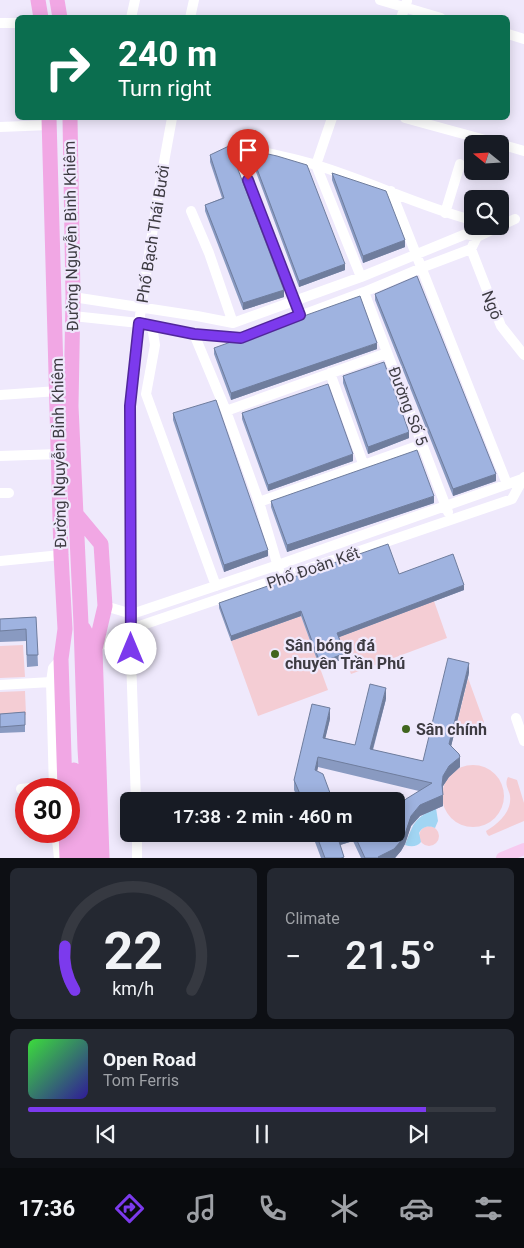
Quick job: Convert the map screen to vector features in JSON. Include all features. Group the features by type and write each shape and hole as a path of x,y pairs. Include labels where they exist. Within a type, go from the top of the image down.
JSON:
{"highway":[{"path":"38,0 40,15"},
{"path":"57,0 60,15"},
{"name":"Đường Nguyễn Bình Khiêm","path":"70,120 73,296 71,406 85,749 92,858"},
{"name":"Đường Nguyễn Bỉnh Khiêm","path":"49,121 65,629 61,659 59,778"},
{"path":"76,514 101,544 105,606 95,648 102,858"},
{"path":"81,624 95,648"},
{"path":"65,629 71,677 72,751 79,858"},
{"path":"66,843 66,858"}],"main road":[{"path":"502,858 524,850"}],"street":[{"path":"132,15 135,0"},
{"path":"191,15 194,0"},
{"path":"380,0 407,3 434,15"},
{"path":"402,15 407,3"},
{"path":"0,23 15,23"},
{"path":"510,35 524,39"},
{"name":"Phố Bạch Thái Bưởi","path":"136,792 130,630 132,614 130,406 141,307 172,120"},
{"path":"331,120 316,165 361,278"},
{"path":"412,120 467,135"},
{"path":"0,127 49,121"},
{"path":"300,315 234,146 316,165 391,191 444,213 464,218"},
{"path":"509,146 524,150"},
{"path":"444,213 460,164"},
{"path":"391,191 507,484"},
{"path":"191,211 209,253 234,323"},
{"path":"509,221 515,219"},
{"path":"73,296 234,323 361,278 416,253 466,234 476,237"},
{"path":"73,316 139,323 194,334 241,338 471,249 476,237 480,235"},
{"name":"Ngõ","path":"471,249 501,326 524,355"},
{"name":"Đường Số 5","path":"364,292 451,520"},
{"path":"152,326 155,345 146,394 216,586"},
{"path":"194,334 226,411 259,502 282,578"},
{"path":"226,411 387,352"},
{"path":"330,373 364,466"},
{"path":"0,395 58,391"},
{"path":"259,502 423,444"},
{"path":"0,456 59,454"},
{"name":"Phố Đoàn Kết","path":"132,614 278,566 523,478"},
{"name":"Phố Đoàn Kết","path":"95,648 119,633 512,500 523,478"},
{"path":"0,561 62,555"},
{"path":"105,606 132,614"},
{"path":"58,778 51,682 53,668 61,659"},
{"path":"0,684 51,682"},
{"path":"516,718 524,742"},
{"path":"137,842 137,858"},
{"path":"57,843 58,858"}],"shaded area":[{"path":"434,601 447,638 351,674 337,638"},
{"name":"Sân bóng đá chuyên Trần Phú","path":"301,616 328,690 258,716 231,641"},
{"path":"23,645 25,677 0,678 0,646"},
{"path":"468,678 484,722 476,733 466,735 455,732"},
{"path":"25,691 26,715 0,716 0,692"},
{"path":"473,765 485,767 495,774 502,784 504,796 502,808 495,818 485,825 473,827 461,825 451,818 444,808 442,796 444,784 451,774 461,767"},
{"path":"508,777 517,780 524,803 524,821 489,836 486,831 503,817 509,807 510,796 506,782"},
{"path":"429,826 436,829 439,836 436,843 429,846 422,843 419,836 422,829"}],"water":[{"path":"436,808 438,821 435,828 426,827 422,829 419,833 421,842 418,845 405,845 415,822"}],"building":[{"path":"229,146 284,290 243,303 205,205 224,198 210,155"},
{"path":"250,150 307,165 345,264 299,281"},
{"path":"332,173 386,191 405,240 363,256"},
{"path":"417,276 496,474 453,489 375,294"},
{"path":"360,296 377,343 231,393 214,348"},
{"path":"384,362 409,432 368,447 343,376"},
{"path":"328,384 353,454 268,485 242,413"},
{"path":"216,400 268,550 224,565 173,413"},
{"path":"417,450 434,496 287,545 271,501"},
{"path":"388,544 399,574 453,554 464,585 337,633 345,653 320,663 301,611 231,636 219,603"},
{"path":"36,617 38,655 27,655 26,629 0,631 0,619"},
{"path":"448,658 469,663 449,744 460,757 449,766 443,776 443,795 420,805 411,816 405,834 405,800 432,783 318,757 315,770 323,774 330,792 299,792 294,780 312,704 330,708 323,738 355,745 370,684 386,688 370,749 423,761"},
{"path":"25,712 25,725 0,727 0,714"},
{"path":"319,842 339,842 344,857 325,858"},
{"path":"358,842 400,842 394,849 379,858 365,858"}],"place":[{"name":"Sân bóng đá chuyên Trần Phú","path":"275,654"},
{"name":"Sân chính","path":"406,729"}],"route":[{"path":"131,649 130,406 139,323 194,334 241,338 300,315 248,180"}]}
